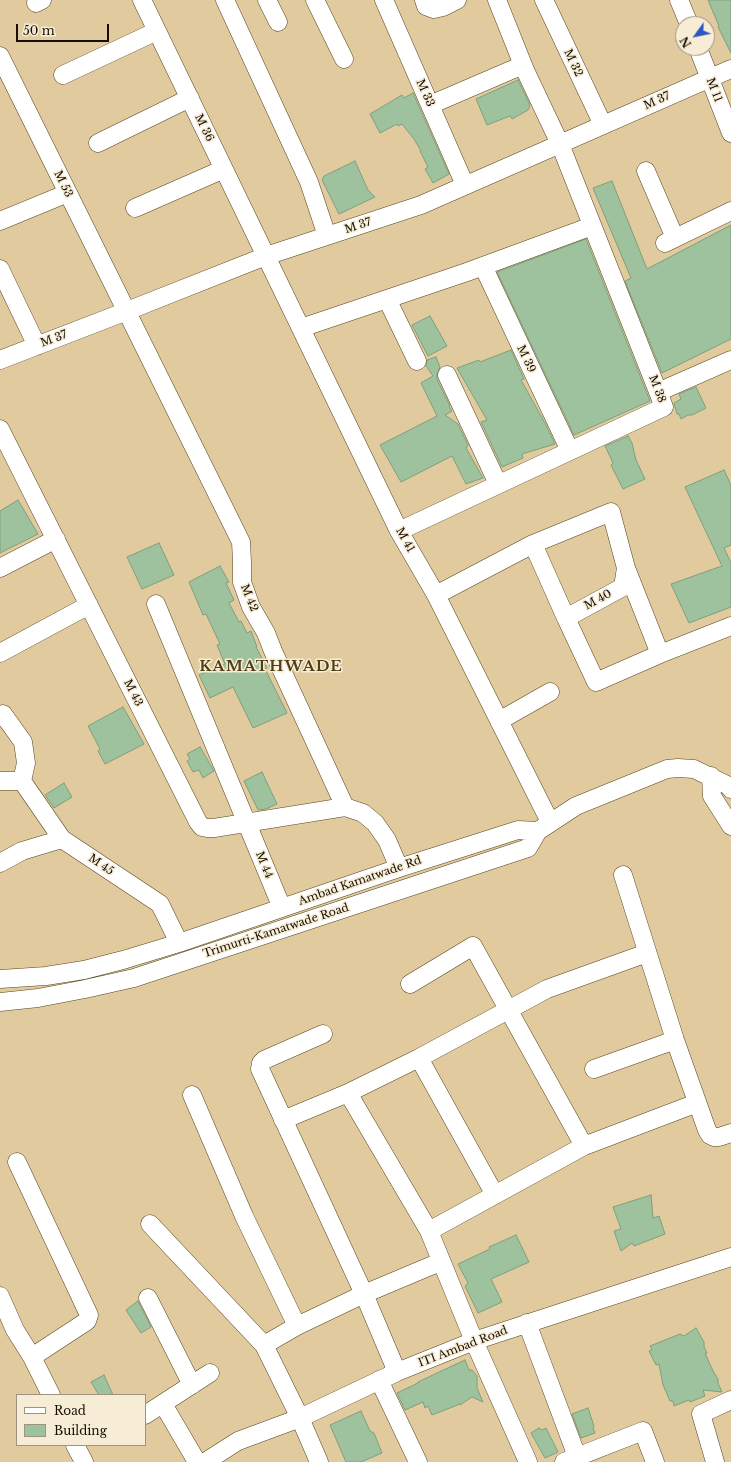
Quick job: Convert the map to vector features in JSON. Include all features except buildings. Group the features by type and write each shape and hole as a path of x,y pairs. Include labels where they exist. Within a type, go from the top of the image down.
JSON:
{"street":[{"name":"M 36","path":"142,0 266,256"},
{"path":"225,0 309,182 328,236"},
{"path":"267,0 278,22"},
{"path":"315,0 344,60"},
{"name":"M 33","path":"384,0 465,185"},
{"path":"424,0 426,6 434,9 443,7 457,0"},
{"name":"M 38","path":"399,531 664,407 560,144 523,65 497,0"},
{"name":"M 32","path":"545,0 603,125"},
{"path":"679,0 686,16"},
{"path":"63,75 157,31"},
{"name":"M 11","path":"701,56 731,133"},
{"name":"M 53","path":"0,58 127,311"},
{"path":"430,105 523,65"},
{"name":"M 37","path":"0,360 266,256 421,205 731,69"},
{"path":"98,144 190,98"},
{"path":"135,208 224,169"},
{"path":"646,171 670,240 731,211"},
{"path":"0,221 68,193"},
{"path":"301,328 483,266 592,226"},
{"name":"M 41","path":"266,256 399,531 436,595 499,721 544,826"},
{"name":"M 39","path":"483,266 570,451"},
{"path":"0,269 37,346"},
{"path":"386,299 417,361"},
{"name":"M 42","path":"127,311 241,542 242,582 250,607 266,633 345,807"},
{"path":"658,392 731,360"},
{"path":"447,376 498,484"},
{"name":"M 43","path":"0,429 198,822 202,827 207,828 247,823 345,807"},
{"name":"M 40","path":"436,595 533,544 611,512 626,568 623,587 566,618"},
{"path":"0,568 56,539"},
{"path":"533,544 596,682 660,654 731,626"},
{"path":"626,568 660,654"},
{"name":"M 44","path":"156,604 282,908"},
{"path":"0,653 89,605"},
{"path":"499,721 550,692"},
{"path":"0,717 3,714 23,742 26,763 22,780 62,839 22,852 0,863"},
{"path":"544,826 576,806 667,769 694,769 711,776 729,786 731,789"},
{"path":"711,776 731,773"},
{"path":"711,776 712,796 731,826"},
{"path":"0,781 22,780"},
{"path":"345,807 363,813 375,823 387,840 399,868"},
{"name":"Ambad Kamatwade Rd","path":"0,979 46,976 84,970 123,960 179,943 399,868 518,830 544,826"},
{"name":"Trimurti-Kamatwade Road","path":"0,1002 38,998 134,978 528,848 544,826"},
{"name":"M 45","path":"62,839 160,904 179,943"},
{"path":"623,875 675,1040 706,1130 714,1137 731,1133"},
{"path":"410,984 473,946 584,1146"},
{"path":"283,1120 348,1093 419,1058 547,989 647,953"},
{"path":"323,1034 264,1060 261,1063 260,1069 364,1294 397,1372"},
{"path":"594,1069 675,1040"},
{"path":"419,1058 495,1195"},
{"path":"348,1093 429,1231 440,1262 528,1462"},
{"path":"192,1095 244,1216 297,1326"},
{"path":"429,1231 584,1146 697,1103"},
{"path":"17,1162 89,1315 87,1321 32,1357"},
{"path":"150,1224 264,1345 300,1418 319,1462"},
{"name":"ITI Ambad Road","path":"205,1462 238,1441 300,1418 397,1372 474,1341 731,1257"},
{"path":"264,1345 297,1326 364,1294 440,1262"},
{"path":"0,1296 6,1328 32,1357 50,1394"},
{"path":"148,1298 192,1385"},
{"path":"527,1323 573,1460 643,1431 655,1462"},
{"path":"146,1414 210,1373"},
{"path":"379,1380 418,1462"},
{"path":"715,1462 701,1414 731,1400"},
{"path":"163,1404 197,1462"},
{"path":"76,1446 84,1462"}],"district":[{"name":"KAMATHWADE","path":"271,667"}]}
